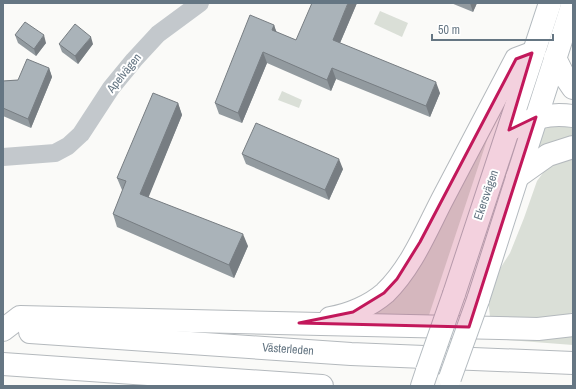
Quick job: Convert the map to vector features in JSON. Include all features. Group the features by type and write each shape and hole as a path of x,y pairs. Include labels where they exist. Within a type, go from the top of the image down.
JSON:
{"main road":[{"name":"Ekersvägen","path":"422,386 454,294 479,214 509,130 532,53 550,3"},
{"name":"Ekersvägen","path":"447,386 478,300 516,177 573,3"},
{"path":"558,48 562,72 573,88"},
{"path":"299,323 332,318 353,312 370,303 388,288 407,264 420,242 516,59 532,53"},
{"path":"509,130 536,117 558,114 573,116"},
{"path":"516,177 548,155 573,147"},
{"path":"3,330 20,317 538,329 573,325"},
{"name":"Västerleden","path":"3,330 351,354 573,363"},
{"path":"3,364 322,386"}],"street":[{"name":"Apelvägen","path":"3,157 38,156 58,152 68,146 81,134 111,88 158,34 200,3"}],"highlighted area":[{"path":"532,53 509,130 536,117 469,327 299,323 353,312 384,293 397,279 420,242 516,59"}],"shaded area":[{"path":"380,11 408,23 402,37 374,24"},
{"path":"282,91 302,100 299,108 278,100"},
{"path":"545,122 573,125 573,138 534,153"},
{"path":"488,137 428,318 368,316 403,287"},
{"path":"573,156 573,312 561,318 490,317 488,299 494,278 510,253 537,181 551,162"},
{"path":"573,334 573,345 481,338"}],"building":[{"path":"312,3 348,3 333,40 436,82 426,106 332,68 327,80 263,52 238,113 215,103 250,15 274,25 272,30 296,40"},
{"path":"25,22 44,35 34,49 15,35"},
{"path":"75,24 91,37 75,56 59,44"},
{"path":"27,59 49,68 28,119 3,108 3,81 18,80"},
{"path":"153,93 178,103 140,194 243,234 229,265 113,214 126,181 117,178"},
{"path":"256,123 339,159 325,190 242,154"}]}
